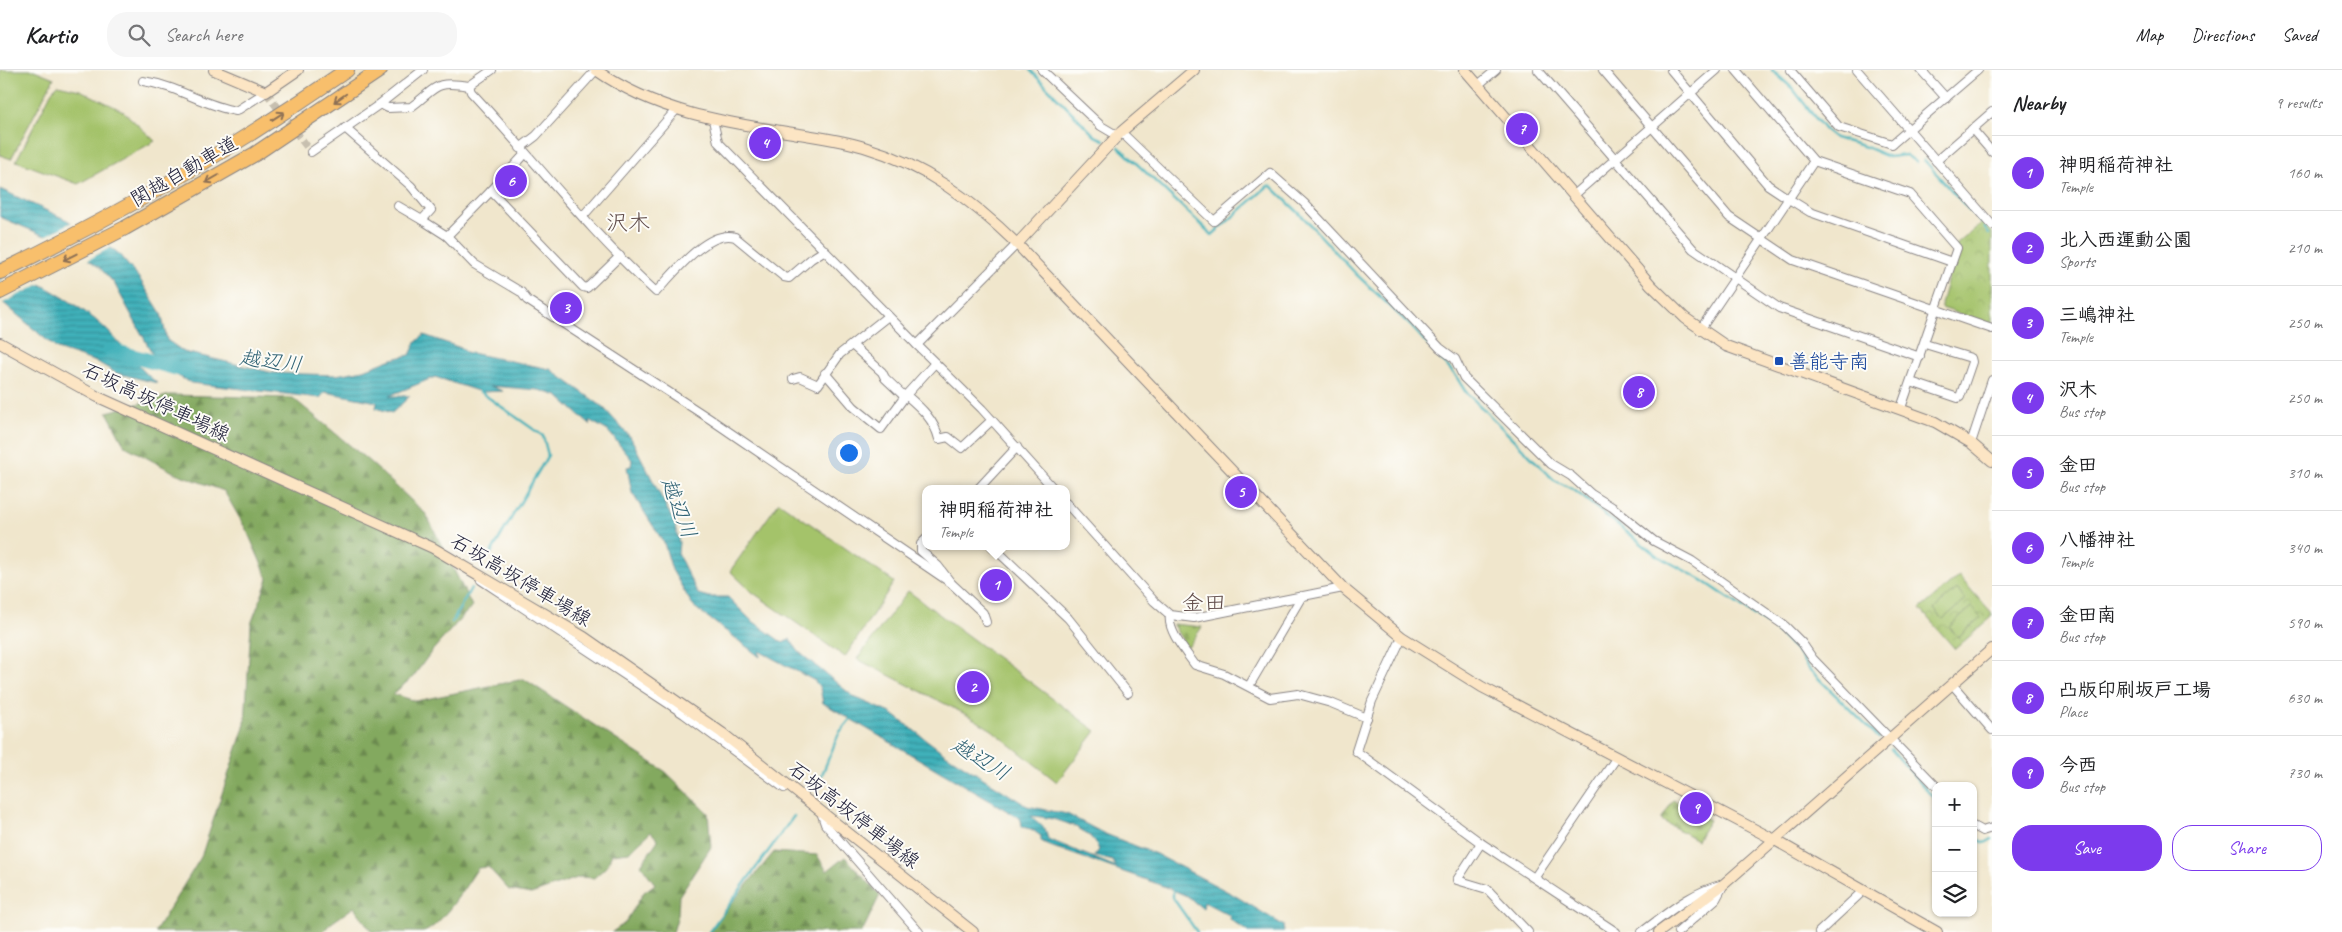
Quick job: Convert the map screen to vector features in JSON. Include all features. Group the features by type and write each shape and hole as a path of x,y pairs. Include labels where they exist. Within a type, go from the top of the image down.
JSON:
{"highway":[{"name":"関越自動車道","path":"0,272 93,225 237,142 347,70"},
{"name":"関越自動車道","path":"0,292 125,228 255,154 380,70"}],"street":[{"path":"214,70 266,92"},
{"path":"143,81 165,84 220,108 236,111 298,70"},
{"path":"311,152 380,104 423,70"},
{"path":"380,104 388,108 411,107 435,86 449,83 469,86 492,70"},
{"path":"1042,70 1100,126 1119,134 1214,221 1270,173 1304,203 1440,348 1455,360 1464,378 1551,464 1571,476 1591,494 1612,507 1654,541 1692,561 1785,626 1802,643 1813,659 1932,782"},
{"path":"917,345 1016,244 1119,134 1194,70"},
{"path":"1465,70 1651,285 1700,330 1726,346 1901,408 1935,422 1971,443 1992,461"},
{"path":"1478,85 1496,70"},
{"path":"1538,70 1693,249 1779,308 1920,357"},
{"path":"1603,70 1730,218 1793,260 1992,329"},
{"path":"1671,70 1768,185 1810,212 1952,262"},
{"path":"1573,196 1717,70"},
{"path":"1736,70 1814,161 1910,194 1957,248 1925,344 1901,408"},
{"path":"1790,70 1838,127 1892,144 1978,70"},
{"path":"1857,70 1992,225"},
{"path":"1922,70 1946,98"},
{"path":"446,236 491,190 536,136 601,71 639,94 676,110 712,120 839,141 864,147 902,161 933,176 965,198 1016,244 1343,588 1402,637 1482,686 1773,839 1937,932"},
{"path":"469,86 471,92 523,151 656,292 688,258 718,236 726,234 735,237 784,277 789,278 811,258 825,250"},
{"path":"583,216 676,110"},
{"path":"1936,161 1992,112"},
{"path":"712,120 718,142 992,420 1050,485"},
{"path":"345,128 410,186 432,210 422,220"},
{"path":"1972,129 1992,152"},
{"path":"1700,330 1814,161"},
{"path":"491,190 583,287 587,288 620,256"},
{"path":"398,206 446,236 474,264 521,292 528,300 710,419 951,583 983,613 986,622"},
{"path":"793,379 800,377 818,384 833,362 888,316"},
{"name":"石坂高坂停車場線","path":"0,343 98,397 433,548 584,637 722,733 973,932"},
{"path":"1911,382 1958,398 1960,397 1972,362 1971,358 1925,344"},
{"path":"852,345 882,372 885,378 927,415 936,430 938,439 948,438 962,448 992,420"},
{"path":"825,373 854,407 881,429 905,396 935,363"},
{"path":"1971,443 1992,380"},
{"path":"982,485 1017,448"},
{"path":"1070,507 1147,594 1170,614 1183,618 1202,617 1343,588"},
{"path":"922,543 922,551 938,566 951,583"},
{"path":"996,550 1068,618 1128,693"},
{"path":"1249,686 1302,596"},
{"path":"1170,614 1171,628 1195,665 1224,674 1270,698 1298,694 1331,703 1367,718"},
{"path":"1402,637 1383,676 1356,752 1481,843 1616,932"},
{"path":"1659,932 1724,884 1773,839 1992,649"},
{"path":"1952,684 1992,730"},
{"path":"1535,877 1617,757"},
{"path":"817,807 825,824 919,932"},
{"path":"1974,827 1982,832 1992,828"},
{"path":"1481,843 1457,880 1487,889 1528,932"},
{"path":"1642,932 1704,888 1724,884"},
{"path":"1678,932 1716,899 1724,884"},
{"path":"1819,932 1863,891"}],"green space":[{"path":"0,70 34,70 54,78 11,159 0,155"},
{"path":"58,85 80,90 123,111 155,141 78,184 16,161 52,91"},
{"path":"1983,222 1992,232 1992,325 1942,308 1941,304 1957,244"},
{"path":"170,395 293,398 371,463 426,514 472,606 432,651 413,677 393,694 416,701 524,679 666,772 708,813 711,847 679,896 678,915 673,932 612,932 625,923 644,892 655,884 641,865 658,840 651,832 629,852 612,854 607,866 594,878 580,877 531,894 509,890 488,867 478,868 445,914 430,929 423,932 372,932 354,907 330,924 323,932 155,932 201,857 245,724 251,624 268,579 247,531 224,491 175,473 125,446 107,412"},
{"path":"779,502 894,582 845,657 752,592 730,571"},
{"path":"1959,576 1992,614 1992,617 1955,649 1920,609"},
{"path":"1957,589 1965,600 1943,619 1934,609"},
{"path":"908,591 1096,731 1057,782 992,730 969,716 857,659"},
{"path":"1972,607 1981,618 1958,637 1949,627"},
{"path":"1173,625 1202,627 1189,646 1186,646"},
{"path":"1673,800 1709,820 1697,840 1661,820"},
{"path":"774,852 817,855 827,871 845,857 880,895 862,932 708,932"}],"water":[{"path":"0,189 67,220 117,252 139,278 161,313 167,340 184,352 274,373 336,375 364,370 392,359 410,355 416,342 424,335 461,348 466,352 550,369 603,407 631,438 674,522 679,542 678,554 698,594 709,597 728,597 751,620 783,643 790,639 799,652 854,697 891,713 944,753 1027,806 1067,814 1103,833 1156,854 1234,895 1283,925 1284,932 1248,932 1230,919 1229,915 1204,902 1203,909 1187,896 1158,884 1050,846 1041,841 1041,836 1031,829 1022,827 1021,820 1016,816 823,703 820,688 815,681 759,651 760,657 693,606 672,570 664,543 632,493 627,467 631,466 632,460 608,431 589,420 590,425 558,396 539,390 490,386 503,391 481,392 435,377 389,396 410,396 392,413 376,408 377,402 325,392 320,398 191,383 178,376 152,353 114,283 99,267 69,246 0,217","holes":["1031,816 1050,818 1080,829 1095,842 1099,850 1094,856 1113,861 1116,867 1048,839 1045,829"]},
{"path":"0,261 83,310 107,330 157,383 116,373 99,363 57,349 0,300"}],"pier":[{"path":"74,221 113,246 86,261 68,248 44,237"},
{"path":"2,259 42,283 1,304"}],"waterway":[{"path":"1030,70 1095,136 1104,140"},
{"path":"1772,70 1793,89 1824,129 1835,138 1866,147 1889,157 1906,155 1916,162"},
{"path":"1119,147 1212,235 1268,186 1271,186 1356,274 1411,326 1456,376 1465,391 1554,480 1574,490 1656,555 1702,580 1773,628 1797,652 1809,669 1879,738"},
{"path":"1924,160 1981,223"},
{"path":"1984,227 1989,234"},
{"name":"越辺川","path":"110,350 187,371"},
{"path":"479,391 543,436 548,455 491,553"},
{"path":"452,622 471,588"},
{"path":"821,777 839,733 852,717"},
{"path":"1891,749 1932,796"},
{"path":"709,932 794,816"},
{"path":"1977,839 1985,843 1992,839"},
{"path":"1173,889 1173,898 1197,932"}],"tunnel":[{"path":"266,92 311,152"}],"place":[{"name":"金田南","path":"1522,129"},
{"name":"沢木","path":"765,143"},
{"name":"八幡神社","path":"511,181"},
{"name":"三嶋神社","path":"566,308"},
{"name":"善能寺南","path":"1779,361"},
{"name":"凸版印刷坂戸工場","path":"1639,392"},
{"name":"金田","path":"1241,492"},
{"name":"神明稲荷神社","path":"996,585"},
{"name":"北入西運動公園","path":"973,687"},
{"name":"今西","path":"1696,808"}],"district":[{"name":"沢木","path":"628,223"},
{"name":"金田","path":"1204,603"}]}
